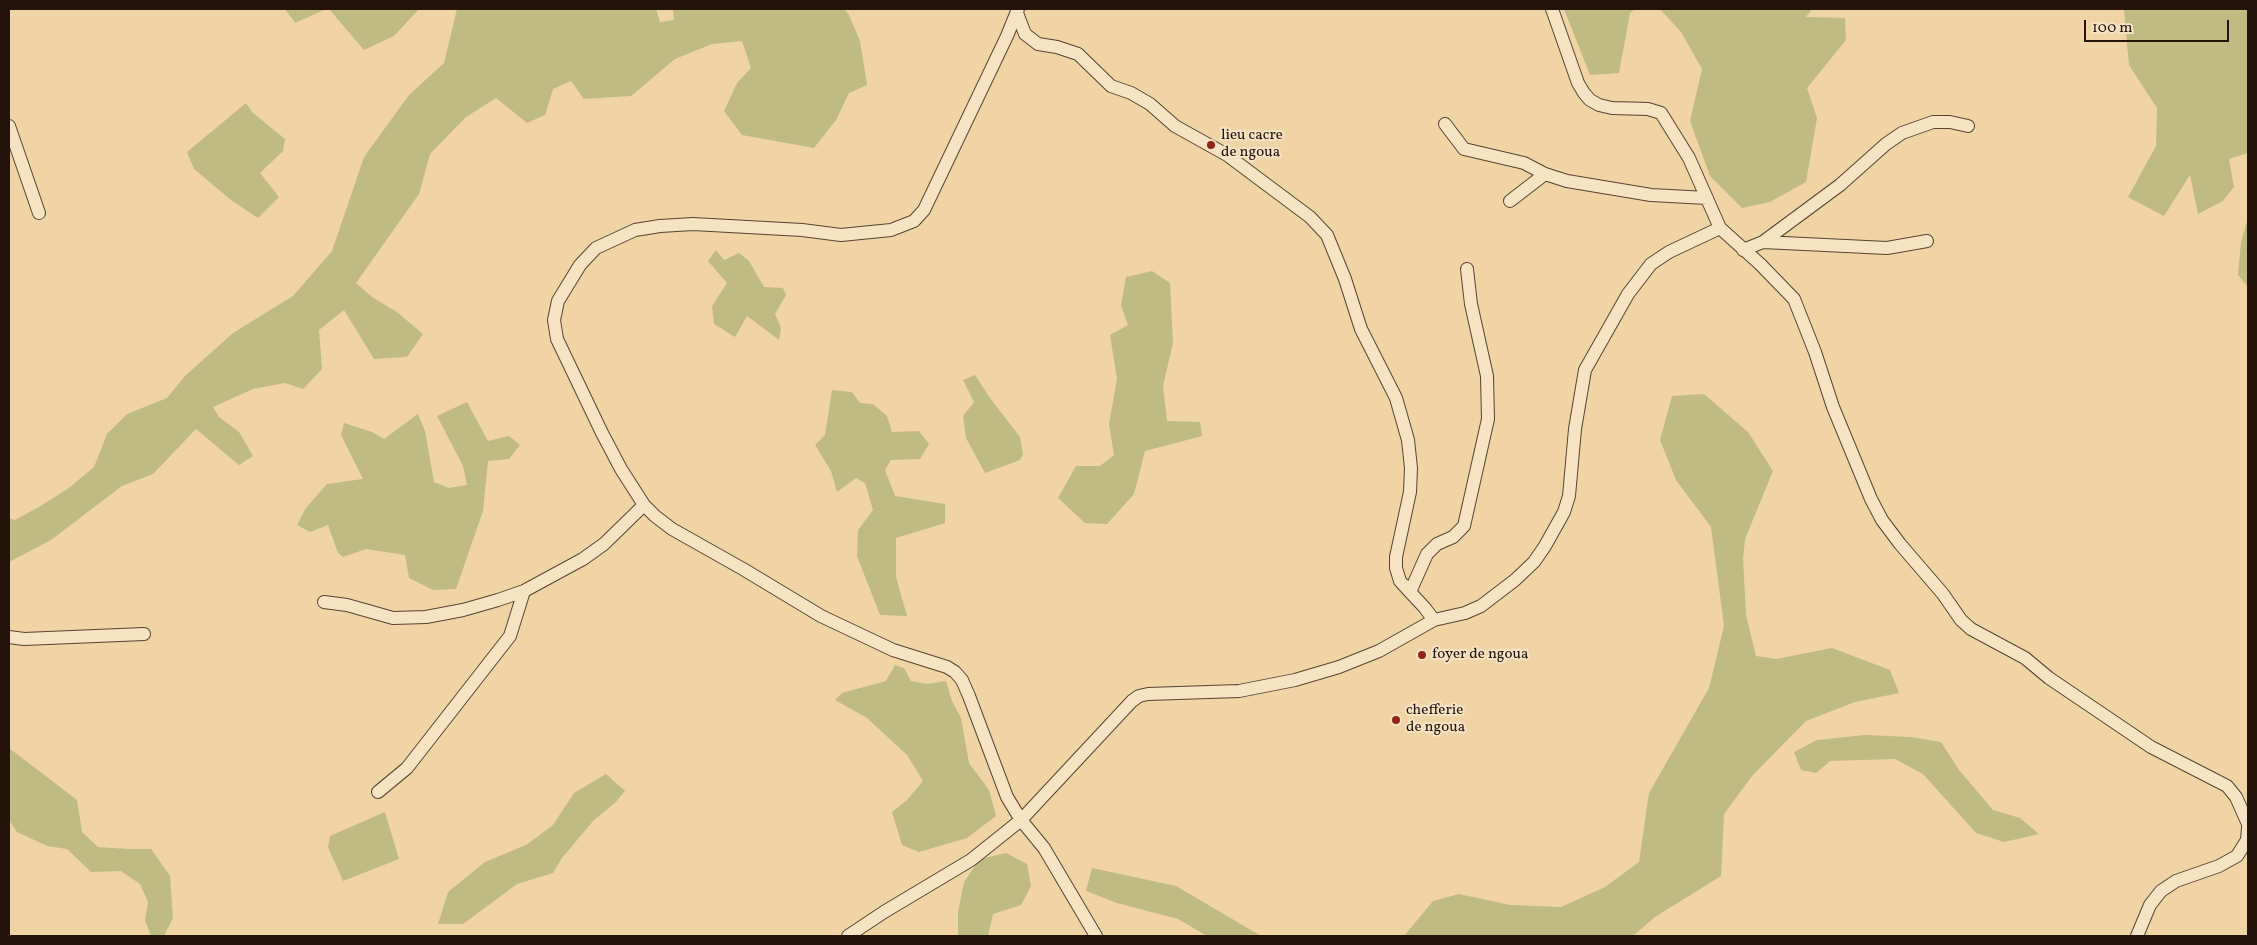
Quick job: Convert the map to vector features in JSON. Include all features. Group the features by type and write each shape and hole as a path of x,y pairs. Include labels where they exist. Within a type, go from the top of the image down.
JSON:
{"street":[{"path":"1552,9 1578,83 1584,93 1598,105 1648,109 1661,113 1689,158 1720,228 1760,264 1794,299 1815,352 1833,407 1871,499 1882,520 1943,594 1961,620 1971,629 2025,658 2049,678 2151,747 2226,786 2236,797 2248,826 2247,840 2237,856 2219,866 2176,881 2161,891 2150,906 2137,936"},
{"path":"1018,11 924,210 914,221 891,230 841,235 728,226 660,226 635,230 596,248 568,282 558,301 554,320 557,339 621,469 644,505 672,530 822,616 893,650 947,667 955,672 962,680 969,696 1007,797 1021,820 1044,848 1096,936"},
{"path":"1018,11 1025,34 1038,44 1078,54 1111,86 1131,93 1150,104 1175,126 1227,156 1310,217 1327,235 1342,272 1360,330 1396,398 1408,440 1411,468 1410,492 1396,557 1396,568 1400,581 1434,620"},
{"path":"1743,250 1764,242 1840,185 1902,132 1932,122 1950,122 1968,126"},
{"path":"1445,124 1464,149 1524,163 1545,174 1567,181 1651,195 1707,198"},
{"path":"9,126 39,214"},
{"path":"1510,201 1545,174"},
{"path":"848,936 971,860 1021,820 1132,701 1139,696 1148,694 1239,691 1295,680 1339,667 1379,651 1434,620 1465,613 1480,606 1515,580 1534,562 1556,527 1569,496 1581,385 1585,370 1628,294 1651,264 1669,252 1720,228"},
{"path":"1764,242 1887,248 1927,241"},
{"path":"1410,592 1427,554 1437,544 1453,537 1464,526 1486,425 1489,398 1487,376 1471,304 1467,269"},
{"path":"324,602 348,605 393,618 426,617 463,610 524,591 583,559 604,544 644,505"},
{"path":"378,792 408,768 510,636 524,591"},
{"path":"9,637 24,639 144,634"}],"shaded area":[{"path":"285,9 326,9 295,23"},
{"path":"329,9 419,9 394,36 364,50"},
{"path":"457,9 656,9 660,22 674,20 673,9 844,9 849,15 860,41 867,85 849,93 836,120 814,148 742,135 724,111 737,83 751,68 742,41 712,44 675,59 631,96 584,99 571,81 553,89 545,115 527,123 496,98 466,117 430,154 419,194 356,283 372,297 397,312 423,334 407,357 374,359 344,310 319,330 322,369 303,389 285,383 253,389 213,407 219,417 239,432 253,456 239,465 196,429 153,474 122,486 51,540 9,562 9,518 15,520 69,488 94,467 107,434 127,414 167,398 185,376 233,333 293,296 332,251 364,157 409,95 444,63"},
{"path":"1564,9 1635,9 1630,13 1619,73 1590,75"},
{"path":"1660,9 1812,9 1806,17 1845,18 1846,40 1807,88 1817,118 1806,182 1770,202 1742,208 1710,176 1690,121 1702,69 1681,32"},
{"path":"2124,9 2248,9 2248,153 2229,159 2234,187 2223,201 2198,214 2190,175 2164,216 2128,197 2156,146 2157,108 2129,65"},
{"path":"246,103 252,112 285,139 283,151 260,173 279,197 258,218 231,200 194,169 187,152"},
{"path":"2248,218 2248,287 2238,275 2241,242"},
{"path":"716,250 724,260 739,253 749,261 764,287 783,288 786,295 775,314 781,328 779,340 747,316 735,337 714,324 712,306 727,283 708,261"},
{"path":"1152,271 1170,283 1173,343 1163,386 1167,421 1200,422 1202,436 1145,451 1134,494 1107,524 1085,523 1058,498 1076,466 1100,466 1114,455 1109,424 1117,379 1110,335 1128,325 1121,305 1126,277"},
{"path":"975,375 1020,437 1023,454 1020,460 985,473 966,438 963,416 974,402 963,380"},
{"path":"832,390 852,392 860,403 873,404 887,416 892,432 919,431 929,444 920,459 891,460 885,470 895,496 945,504 945,523 896,538 896,577 907,616 880,615 857,556 858,530 873,510 865,483 856,478 837,492 831,471 815,445 825,435"},
{"path":"1704,394 1748,432 1773,471 1745,539 1743,559 1746,615 1756,656 1776,659 1832,648 1890,670 1899,693 1855,702 1806,721 1752,776 1724,814 1721,876 1655,917 1633,936 1404,936 1433,901 1459,894 1510,905 1561,907 1605,887 1639,862 1649,793 1709,688 1724,626 1711,527 1676,480 1660,440 1672,396"},
{"path":"467,402 488,441 509,436 520,445 509,459 488,461 483,511 456,589 433,590 409,578 405,555 366,549 343,557 338,553 328,525 310,532 297,525 306,508 327,484 363,479 341,435 344,423 372,432 384,439 418,414 425,431 434,482 449,488 467,485 463,466 437,416"},
{"path":"895,665 904,668 911,681 927,684 946,681 952,701 961,718 969,763 989,790 996,816 967,838 919,852 902,845 892,812 907,800 923,781 907,755 867,718 835,700 842,693 886,681"},
{"path":"1865,735 1911,737 1941,742 1959,770 1993,810 2020,818 2039,834 2004,842 1976,833 1923,774 1895,759 1830,761 1816,773 1801,770 1794,752 1817,740"},
{"path":"9,748 77,800 82,832 98,847 151,849 170,876 173,918 164,936 151,936 145,920 148,902 140,884 121,871 91,872 67,849 47,846 17,832 9,820"},
{"path":"606,774 625,791 616,802 594,820 562,858 553,873 517,884 463,924 438,924 448,892 485,862 526,845 553,825 574,793"},
{"path":"385,812 399,859 343,881 328,847 330,836"},
{"path":"1006,853 1027,864 1031,886 1021,905 993,914 988,936 958,936 958,912 964,882 980,859"},
{"path":"1092,868 1176,886 1261,936 1207,936 1178,919 1117,903 1086,891"}],"place":[{"name":"lieu cacre de ngoua","path":"1211,145"},
{"name":"foyer de ngoua","path":"1422,655"},
{"name":"chefferie de ngoua","path":"1396,720"}]}
